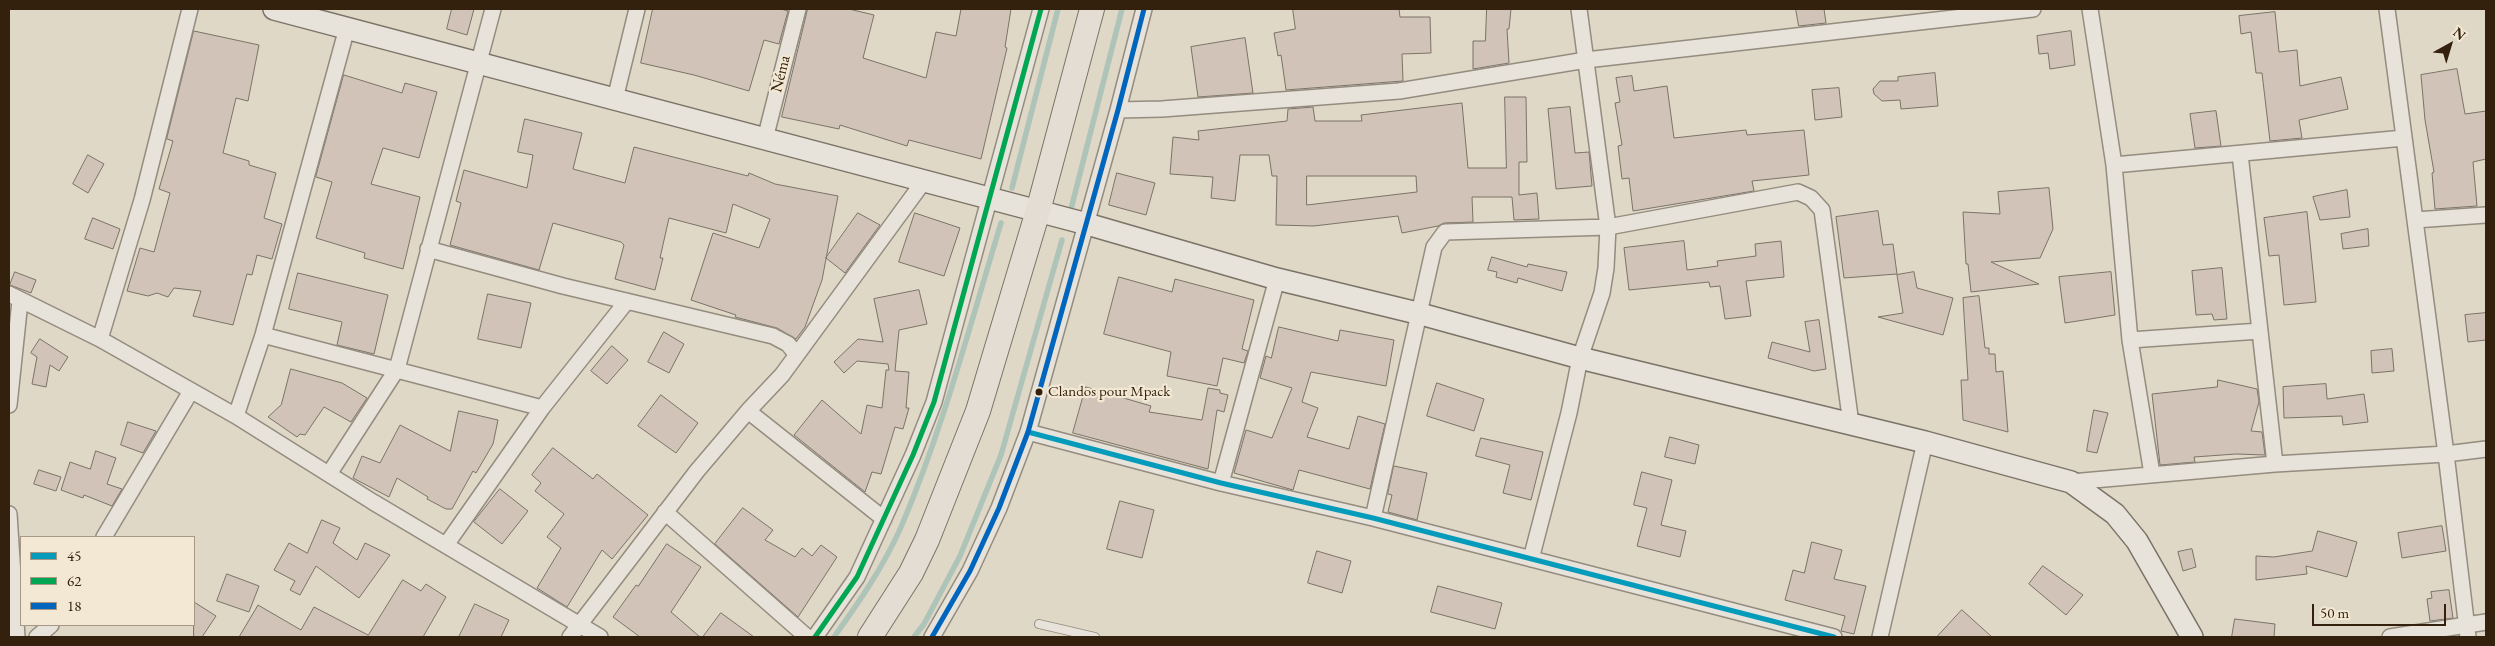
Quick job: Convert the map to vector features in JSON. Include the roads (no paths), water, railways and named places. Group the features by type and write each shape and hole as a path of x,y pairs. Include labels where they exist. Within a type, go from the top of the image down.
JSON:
{"highway":[{"path":"870,637 911,573 927,540 974,420 1038,211 1092,9"}],"main road":[{"path":"274,9 1087,224 1277,279 1417,313 1580,358 1925,442 2071,482 2115,514 2137,541 2192,637"}],"street":[{"path":"100,339 142,200 190,9"},
{"path":"329,474 396,369 493,9"},
{"path":"615,99 637,9"},
{"name":"Néma","path":"765,139 798,9"},
{"path":"815,637 858,577 934,402 1041,9"},
{"path":"932,637 970,570 1000,508 1028,432 1087,224 1144,9"},
{"path":"1531,559 1569,413 1580,358 1602,293 1606,268 1608,227 1579,9"},
{"path":"1118,110 1162,109 1399,91 1586,60 2008,10 2033,9"},
{"path":"2090,9 2114,165 2130,340 2152,474"},
{"path":"2387,9 2446,454 2467,631"},
{"path":"236,416 263,335 347,28"},
{"path":"2114,165 2404,138"},
{"path":"2240,154 2276,464"},
{"path":"575,631 665,512 748,411 782,376 796,354 924,181"},
{"path":"1373,518 1417,313 1434,247 1445,232 1608,227 1798,192 1811,198 1822,210 1851,424"},
{"path":"2415,220 2486,215"},
{"path":"428,249 563,286 773,336 788,344 796,354"},
{"path":"1221,484 1277,279"},
{"path":"9,405 14,298 100,339 236,416 446,545 575,631 600,637"},
{"path":"446,545 542,408 627,301"},
{"path":"2130,340 2260,331"},
{"path":"263,335 542,408"},
{"path":"105,536 191,391"},
{"path":"748,411 884,519"},
{"path":"1028,432 1221,484 1373,518 1834,637"},
{"path":"1880,637 1925,442"},
{"path":"2071,482 2276,464 2446,454 2486,449"},
{"path":"665,512 807,637"},
{"path":"9,514 17,637"},
{"path":"2390,637 2467,631 2486,622"},
{"path":"37,637 50,626"}],"lane":[{"path":"1039,624 1095,637"}],"waterway":[{"path":"1012,188 1058,9"},
{"path":"1071,209 1122,9"},
{"path":"834,637 862,597 887,556 916,490 943,415 1001,223"},
{"path":"914,637 924,624 960,556 1001,455 1062,240"}],"place":[{"name":"Clandos pour Mpack","path":"1039,392"}]}
